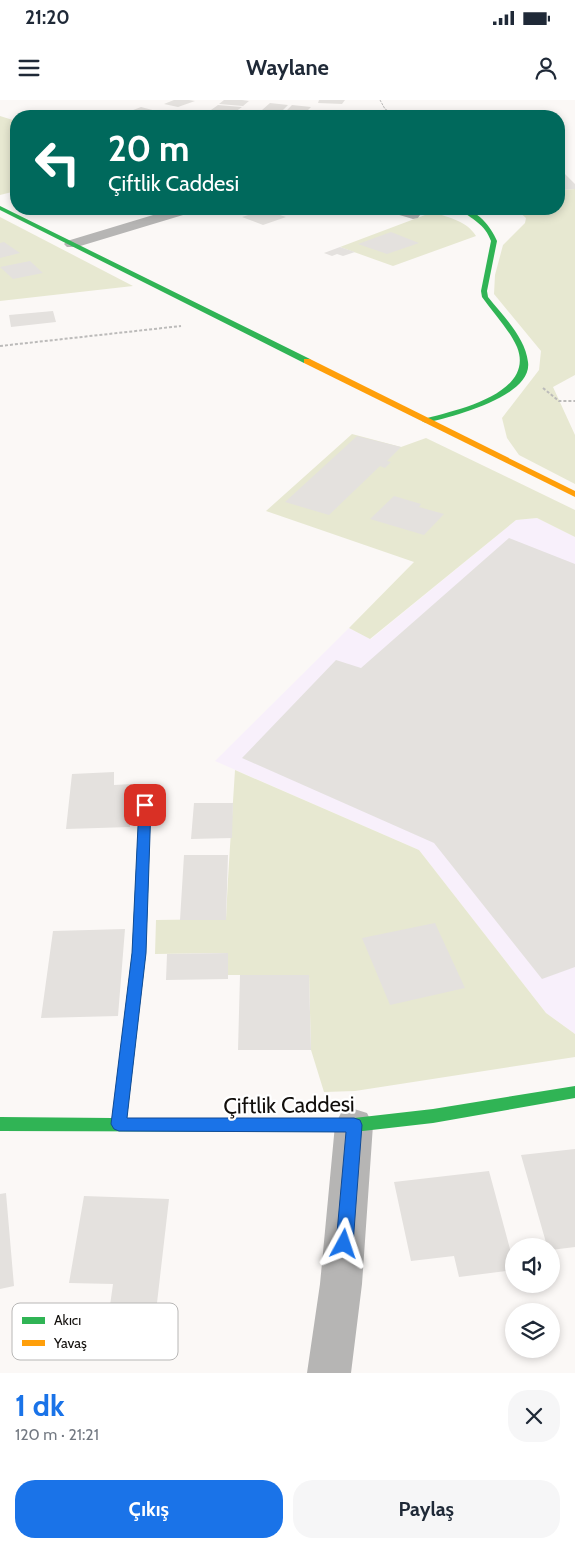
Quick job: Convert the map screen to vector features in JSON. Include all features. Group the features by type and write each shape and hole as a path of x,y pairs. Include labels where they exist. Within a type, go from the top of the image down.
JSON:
{"street":[{"path":"14,215 575,494"},
{"path":"72,244 168,215"},
{"path":"426,420 498,396 518,383 526,366 526,358 522,349 485,298 484,291 494,241 492,233 482,222 471,215"},
{"path":"119,1124 139,953 145,805"},
{"name":"Çiftlik Caddesi","path":"0,1124 354,1125 433,1116 575,1092"},
{"path":"329,1373 341,1284 354,1125"}],"path":[{"path":"0,346 160,329 221,318"},
{"path":"560,401 575,400"}],"shaded area":[{"path":"537,518 575,537 575,1034 546,1013 419,850 215,761 349,628 371,639 516,520"}],"green space":[{"path":"0,116 10,119 10,192 0,195"},
{"path":"575,189 575,375 553,387 575,435 575,484 519,455 507,438 502,418 539,370 541,351 494,294 495,275 503,245 525,223 526,218 523,215 565,215 565,190"},
{"path":"425,215 442,215 452,218 463,223 476,236 393,266 340,247"},
{"path":"0,217 133,286 0,301"},
{"path":"352,434 401,447 426,438 575,510 575,537 537,518 516,520 370,639 349,628 414,562 266,511"},
{"path":"235,770 419,850 546,1013 575,1034 575,1057 355,1091 324,1092 311,1050 309,975 228,975 228,953 155,954 156,920 226,919"}],"building":[{"path":"174,100 195,101 178,107 164,104"},
{"path":"224,100 249,101 243,106 219,104"},
{"path":"319,100 345,100 342,104 318,103"},
{"path":"270,103 288,105 283,110 262,110"},
{"path":"218,105 242,107 238,110 211,110"},
{"path":"292,105 311,107 308,110 287,110"},
{"path":"141,107 152,110 133,110"},
{"path":"565,174 575,184 575,189 565,190"},
{"path":"248,215 280,215 286,217 263,225 242,217"},
{"path":"391,232 419,243 387,254 358,244"},
{"path":"4,242 20,253 0,258 0,243"},
{"path":"340,247 355,252 343,256 337,254 332,256 324,253"},
{"path":"30,261 43,273 13,279 0,267"},
{"path":"53,311 56,322 11,327 9,315"},
{"path":"357,436 401,447 387,461 391,462 385,468 380,466 329,515 285,502"},
{"path":"394,496 421,504 419,507 444,514 424,535 370,519"},
{"path":"509,538 575,564 575,967 542,979 434,843 242,758 336,660 361,668"},
{"path":"114,772 114,785 132,784 130,827 66,829 72,774"},
{"path":"194,803 233,803 232,838 191,839"},
{"path":"184,855 228,855 226,920 180,920"},
{"path":"435,923 465,988 390,1005 362,938"},
{"path":"125,929 118,1016 41,1018 53,931"},
{"path":"228,953 228,979 166,980 167,954"},
{"path":"240,975 309,975 311,1050 238,1050"},
{"path":"575,1149 575,1247 560,1249 560,1238 545,1238 521,1155"},
{"path":"489,1171 507,1238 505,1238 505,1271 459,1277 454,1256 411,1261 394,1182"},
{"path":"6,1193 14,1286 0,1289 0,1194"},
{"path":"84,1196 169,1199 157,1303 110,1303 113,1284 69,1283"}],"traffic: fast":[{"path":"0,208 10,213"},
{"path":"14,215 307,361"},
{"path":"426,421 475,406 509,389 520,377 525,364 517,341 485,297 484,291 494,241 489,230 472,215"},
{"path":"119,1125 139,953 145,805"},
{"path":"0,1124 354,1125 433,1116 575,1092"}],"traffic: slow":[{"path":"307,361 575,494"}],"route":[{"path":"145,805 139,953 119,1124 354,1125 344,1244"}]}
